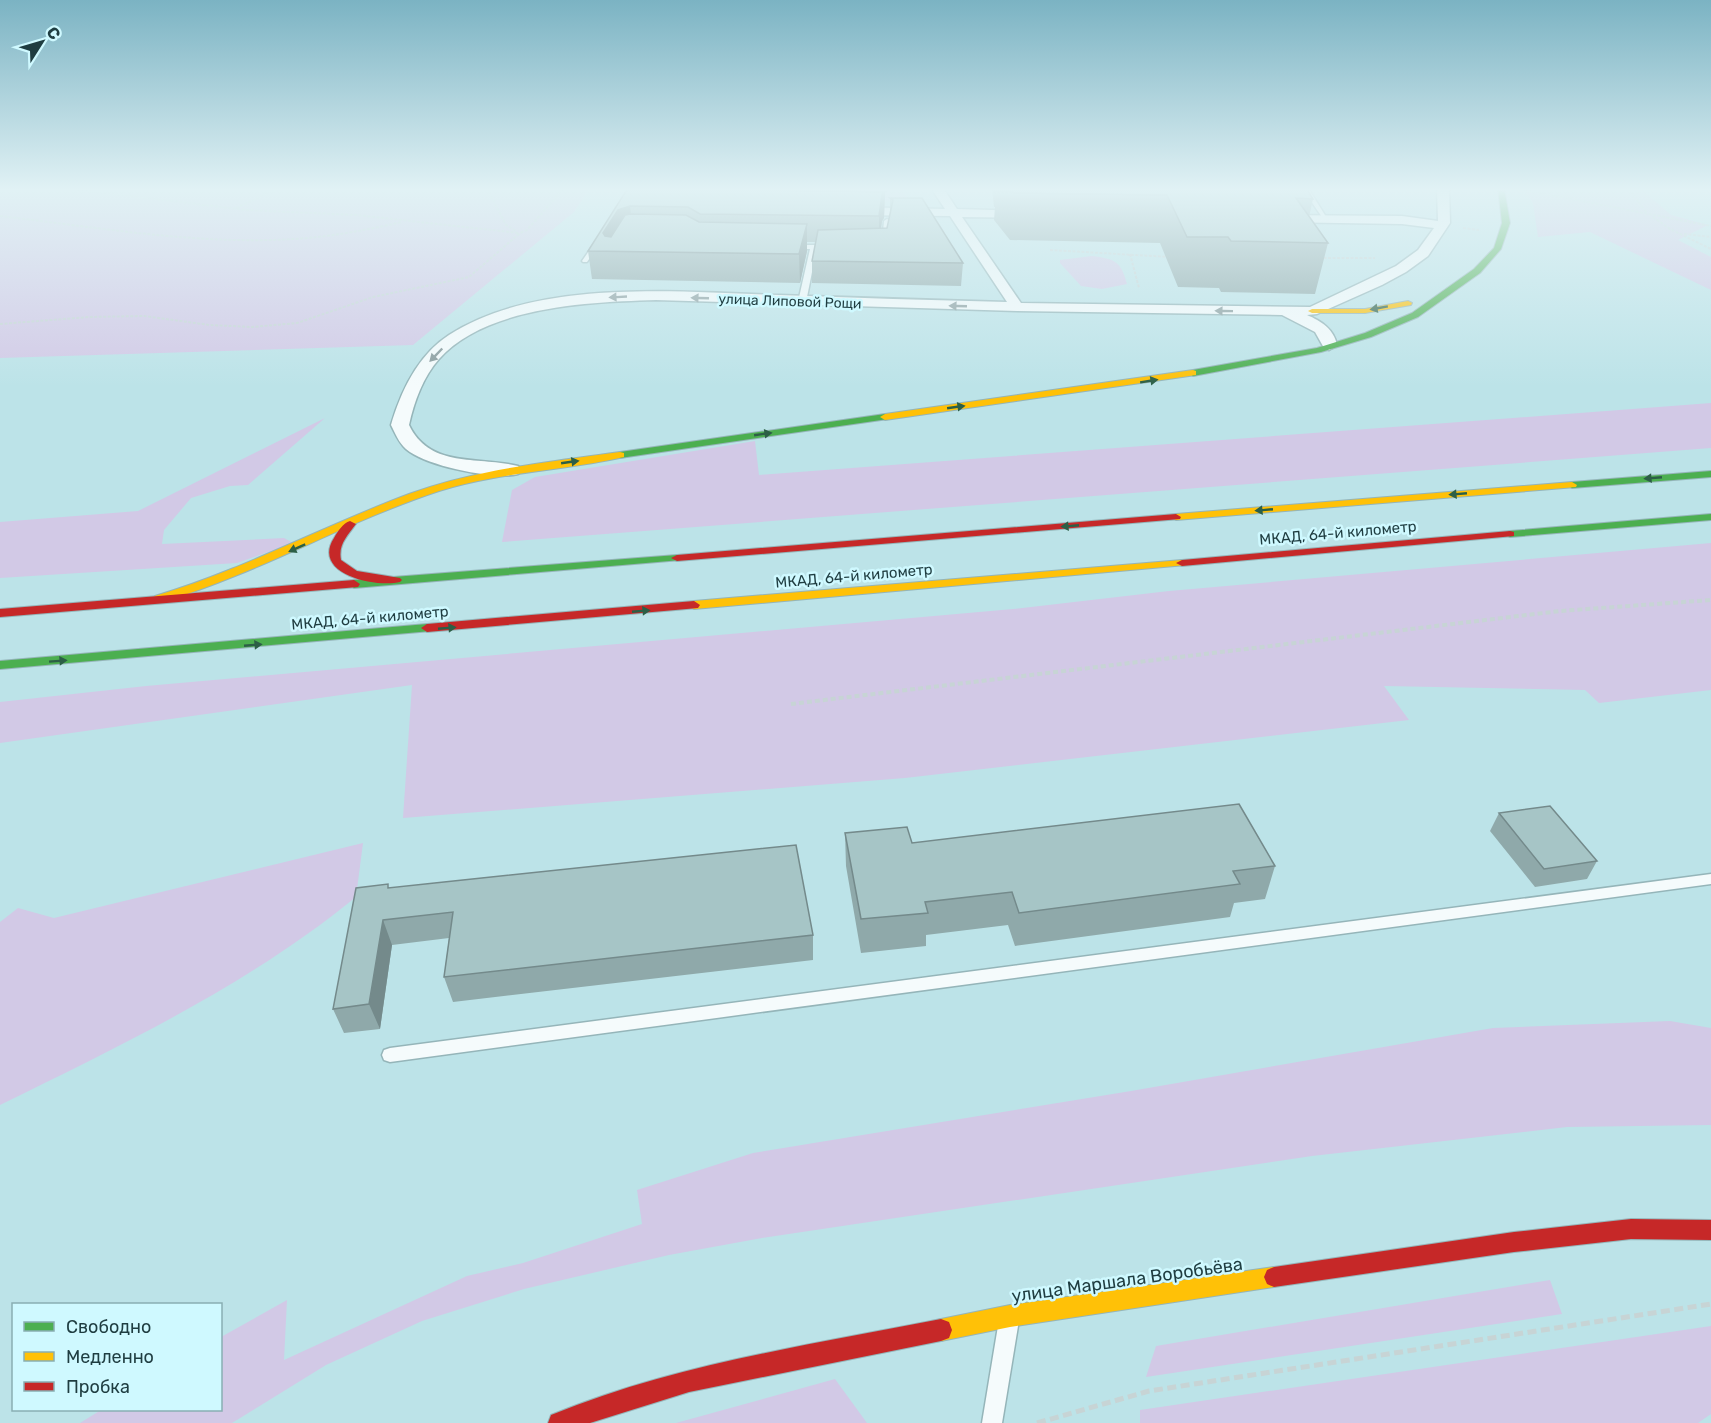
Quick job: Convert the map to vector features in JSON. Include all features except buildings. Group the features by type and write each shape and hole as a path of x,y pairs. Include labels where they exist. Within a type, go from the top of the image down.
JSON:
{"main road":[{"path":"148,601 195,591 232,578 405,500 512,470 1128,384 1284,357 1387,328 1416,314 1468,278 1493,254"},
{"path":"1312,311 1365,311 1437,299"},
{"name":"МКАД, 64-й километр","path":"0,613 1711,474"},
{"name":"МКАД, 64-й километр","path":"0,665 1711,518"},
{"path":"350,524 337,536 331,547 334,559 344,570 357,576 396,580"},
{"name":"улица Маршала Воробьёва","path":"559,1423 605,1406 689,1381 1010,1316 1514,1242 1631,1229 1711,1230"}],"street":[{"path":"981,254 1017,307"},
{"path":"1312,311 1377,282 1421,254"},
{"name":"улица Липовой Рощи","path":"512,470 459,464 434,458 410,445 400,425 407,398 433,356 454,339 480,324 512,312 550,303 618,297 1017,307 1312,311"},
{"path":"1282,312 1313,324 1323,331 1329,339 1329,345"},
{"path":"452,485 459,480 462,471 459,464"}],"lane":[{"path":"585,261 589,254"},
{"path":"802,302 812,254"},
{"path":"390,1055 1711,879"},
{"path":"992,1423 1010,1316"}],"path":[{"path":"0,324 89,317 144,316 210,325 252,327 297,323 373,297 469,277 495,254"},
{"path":"1131,254 1139,288"},
{"path":"1136,254 1175,258"},
{"path":"1312,260 1318,258 1389,258 1411,262"},
{"path":"791,704 1560,611 1711,600"},
{"path":"1037,1423 1149,1391 1711,1304"}],"shaded area":[{"path":"0,254 523,254 413,345 0,358"},
{"path":"1637,254 1706,254 1711,257 1711,290"},
{"path":"1092,256 1116,262 1127,284 1102,289 1081,286 1060,263 1060,260"},
{"path":"1711,403 1711,448 502,542 512,490 535,477 755,441 759,475"},
{"path":"325,418 248,485 230,486 191,498 164,530 162,544 284,538 293,543 237,563 0,578 0,522 138,511"},
{"path":"1711,543 1711,690 1599,703 1585,690 1384,686 1409,720 905,778 403,818 412,685 0,743 0,702 146,686 1013,609 1169,591"},
{"path":"363,843 356,897 315,929 229,985 184,1011 0,1105 0,922 18,908 54,918"},
{"path":"1670,1021 1711,1028 1711,1125 1567,1127 1312,1156 762,1238 669,1255 524,1289 422,1321 326,1365 232,1423 80,1423 99,1411 222,1411 222,1336 287,1300 284,1360 467,1276 523,1263 642,1224 637,1190 753,1153 1131,1091 1493,1028"},
{"path":"1550,1280 1562,1314 1146,1377 1156,1346"},
{"path":"1711,1326 1711,1414 1698,1423 1140,1423 1140,1410"},
{"path":"835,1379 867,1423 676,1423"}],"traffic: fast":[{"path":"1193,373 1318,350 1368,335 1415,315 1477,271 1492,254"},
{"path":"620,455 885,417"},
{"path":"1572,485 1711,474"},
{"path":"1510,534 1711,517"},
{"path":"354,584 677,558"},
{"path":"0,665 427,628"}],"traffic: slow":[{"path":"1312,311 1365,311 1408,303"},
{"path":"885,417 1193,373"},
{"path":"159,599 225,577 382,509 439,488 516,470 620,455"},
{"path":"1176,517 1572,485"},
{"path":"694,605 1182,563"},
{"path":"941,1330 1010,1316 1274,1277"}],"traffic: jam":[{"path":"677,558 1176,517"},
{"path":"350,524 338,539 334,552 335,561 342,568 353,573 396,580"},
{"path":"1182,563 1510,534"},
{"path":"0,613 354,584"},
{"path":"427,628 694,605"},
{"path":"1274,1277 1514,1242 1631,1229 1711,1230"},
{"path":"559,1423 605,1406 689,1381 941,1330"}]}
